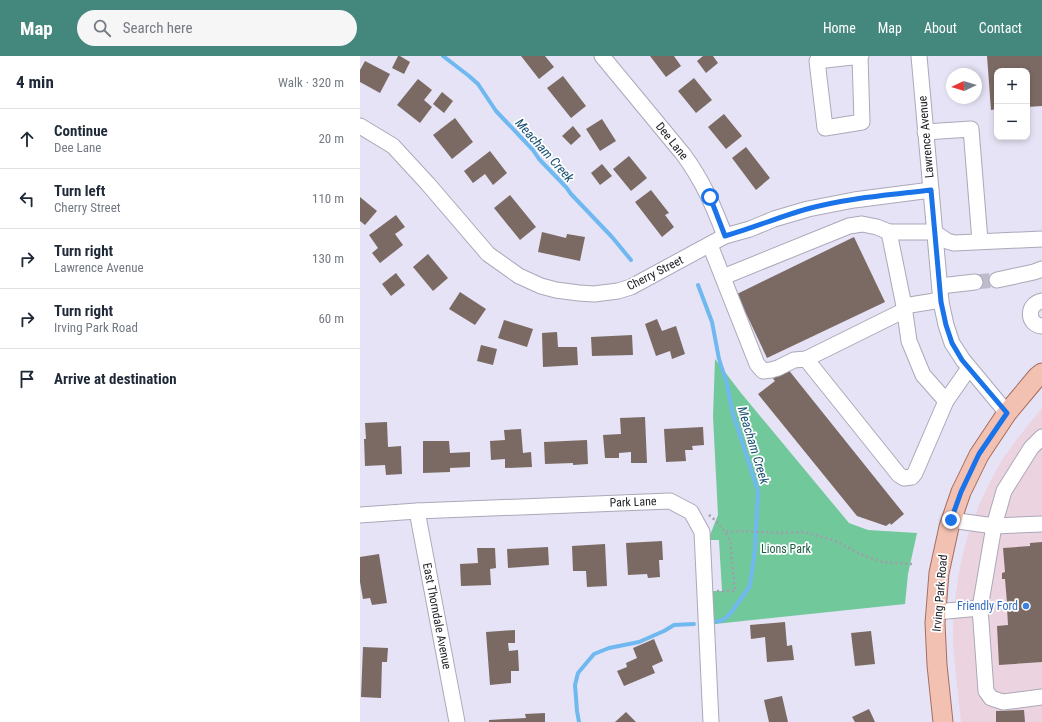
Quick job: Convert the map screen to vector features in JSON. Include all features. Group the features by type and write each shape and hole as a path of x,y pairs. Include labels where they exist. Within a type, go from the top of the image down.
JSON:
{"main road":[{"name":"Irving Park Road","path":"943,722 937,665 935,623 941,560 951,520 961,492 979,454 1007,413 1042,373"}],"street":[{"name":"Dee Lane","path":"602,56 692,167 710,197 725,236"},
{"path":"860,56 862,122 825,128 817,62 860,56"},
{"name":"Lawrence Avenue","path":"919,56 940,293 946,325 952,343 962,360 1007,413"},
{"name":"Cherry Street","path":"360,126 393,146 488,254 519,276 541,286 556,290 579,293 594,294 618,291 631,287 725,236 808,209 854,200 931,190"},
{"path":"925,132 971,129 980,242"},
{"path":"722,277 849,226 862,224 889,232 934,232 947,241 954,243 1042,239"},
{"path":"889,232 905,308 909,341 923,375 946,401"},
{"path":"710,245 757,364 763,371 778,368 794,360 806,359 905,308 940,293 975,282"},
{"path":"997,280 1042,269"},
{"path":"1042,301 1035,303 1031,308 1030,313 1034,322 1042,326"},
{"path":"806,359 899,475 904,478 912,477 915,473 946,401 969,368"},
{"path":"1042,437 1031,448 1004,491 994,526 980,608 986,691 991,698 1003,702 1042,697"},
{"name":"Park Lane","path":"360,515 417,511 670,501 691,512 702,532 711,722"},
{"name":"East Thorndale Avenue","path":"417,511 457,722"},
{"path":"951,520 994,526 1042,524"},
{"path":"936,612 980,608"}],"path":[{"path":"704,591 735,591 730,540 725,532 804,532 833,540 860,554 882,562 912,564"}],"shaded area":[{"path":"1042,408 1042,722 961,722 953,644 953,622 958,578 963,553 979,505 990,482 1002,460"}],"green space":[{"name":"Lions Park","path":"715,359 741,393 849,523 868,530 917,533 908,574 905,604 715,624 706,623 704,591 722,591 719,540 708,540 718,515 713,416"}],"building":[{"path":"398,56 410,62 404,74 392,68"},
{"path":"521,56 545,56 554,67 539,79"},
{"path":"650,56 674,56 681,66 666,77"},
{"path":"703,56 713,56 718,63 706,73 697,61"},
{"path":"987,56 1042,56 1042,106 1030,107 1030,68 994,68 994,110 991,110"},
{"path":"365,61 390,74 380,93 360,82 360,70"},
{"path":"563,76 586,106 571,118 547,88"},
{"path":"694,78 712,100 696,113 678,91"},
{"path":"418,79 432,90 424,100 432,107 420,123 397,105"},
{"path":"442,92 453,101 444,113 433,104"},
{"path":"724,114 742,136 726,149 708,127"},
{"path":"455,118 473,142 452,159 433,135"},
{"path":"602,119 616,141 600,151 586,129"},
{"path":"573,126 581,136 571,145 562,136"},
{"path":"746,147 770,178 756,190 732,158"},
{"path":"490,151 507,173 493,185 485,174 473,183 464,171"},
{"path":"629,156 647,178 631,191 613,169"},
{"path":"602,164 612,176 600,185 591,173"},
{"path":"651,190 669,213 665,215 674,227 662,237 635,202"},
{"path":"510,195 536,227 520,240 494,208"},
{"path":"360,197 377,211 365,225 360,221"},
{"path":"396,215 405,227 395,234 403,245 380,263 372,253 378,248 369,235"},
{"path":"542,232 566,238 567,234 585,237 580,261 538,252"},
{"path":"854,237 885,302 767,358 737,294"},
{"path":"428,254 448,278 433,291 413,267"},
{"path":"396,273 405,285 391,296 382,284"},
{"path":"460,292 486,309 475,325 449,309"},
{"path":"657,319 662,331 676,326 685,354 672,359 670,351 656,356 645,324"},
{"path":"504,320 533,329 527,347 498,338"},
{"path":"557,332 558,347 577,347 578,365 543,367 542,333"},
{"path":"632,335 633,355 592,356 591,337"},
{"path":"481,345 497,349 493,365 477,361"},
{"path":"787,368 904,514 891,525 890,523 886,526 857,516 758,394 775,381 773,379"},
{"path":"645,417 647,463 631,463 631,452 619,453 619,458 605,458 603,435 621,434 620,418"},
{"path":"387,422 388,447 401,446 402,474 386,475 385,465 365,466 365,423"},
{"path":"703,427 704,445 692,446 693,450 685,450 686,461 666,462 664,429"},
{"path":"521,429 523,453 531,452 532,467 505,468 505,459 491,460 490,441 505,440 504,430"},
{"path":"587,440 588,464 545,464 544,442"},
{"path":"423,441 449,441 450,453 470,452 470,467 450,468 450,472 423,473"},
{"path":"662,541 663,560 659,560 660,577 648,578 647,574 628,575 626,543"},
{"name":"Friendly Ford","path":"1042,542 1042,662 999,665 997,626 1008,625 1007,608 1011,608 1010,603 1007,603 1005,579 1002,579 1002,573 1005,572 1003,548 1030,546 1030,543"},
{"path":"605,544 607,586 587,587 586,571 573,571 572,546"},
{"path":"548,547 549,565 508,568 507,549"},
{"path":"477,548 495,548 496,568 490,569 491,585 461,586 460,564 478,563"},
{"path":"379,554 387,603 372,605 370,598 363,599 360,582 360,557"},
{"path":"785,622 787,646 792,645 794,660 767,662 765,637 751,639 750,625"},
{"path":"515,630 515,643 508,643 509,651 518,650 519,671 511,671 511,683 490,685 486,632"},
{"path":"871,631 875,664 855,666 851,633"},
{"path":"654,639 663,661 652,666 655,673 624,686 617,671 627,667 626,663 637,658 633,648"},
{"path":"363,647 388,648 387,662 382,662 381,698 361,697"},
{"path":"782,696 788,722 769,722 764,700"},
{"path":"869,709 875,722 855,722 852,717"},
{"path":"1024,710 1025,722 996,722 996,711"},
{"path":"626,712 636,722 615,722"},
{"path":"545,713 545,722 489,722 489,720 526,718 525,714"}],"waterway":[{"name":"Meacham Creek","path":"443,56 478,84 496,111 612,237 631,260"},
{"name":"Meacham Creek","path":"698,285 712,322 719,359 727,384 733,414 758,491 755,549 750,586 730,614 723,620 714,622"},
{"name":"Meacham Creek","path":"579,722 575,685 578,673 594,654 609,648 639,642 674,625 694,624"}],"tunnel":[{"path":"975,282 997,280"}],"place":[{"name":"Friendly Ford","path":"1026,606"}],"route":[{"path":"710,197 725,236 808,209 854,200 931,190 941,302 952,343 962,360 1007,413 979,454 961,492 951,520"}]}
